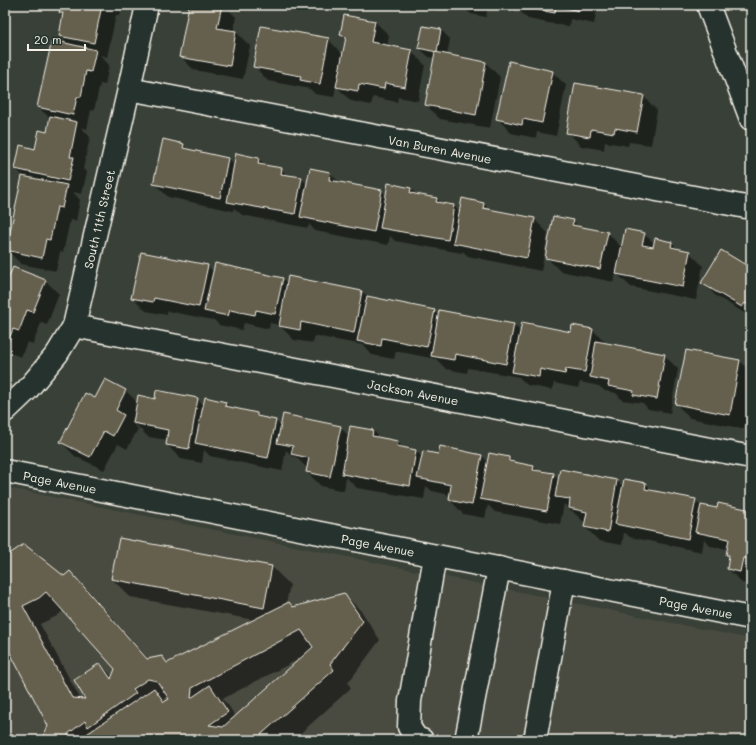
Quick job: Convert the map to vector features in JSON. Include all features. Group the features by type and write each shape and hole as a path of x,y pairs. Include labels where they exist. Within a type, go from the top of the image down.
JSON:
{"street":[{"name":"South 11th Street","path":"5,411 27,390 57,354 74,326 129,89 146,5"},
{"path":"708,5 751,119"},
{"name":"Van Buren Avenue","path":"129,89 751,208"},
{"name":"Jackson Avenue","path":"74,326 751,457"},
{"name":"Page Avenue","path":"5,471 751,618"},
{"path":"422,740 417,739 409,727 410,701 435,556"},
{"path":"466,740 498,568"},
{"path":"535,740 564,581"}],"shaded area":[{"path":"13,489 751,639 751,740 5,740 5,490"}],"building":[{"path":"61,5 102,5 94,43 59,36 63,13 59,13"},
{"path":"189,5 222,5 217,28 236,31 230,66 179,57"},
{"path":"513,5 581,5 580,11 556,6 555,13"},
{"path":"344,15 375,21 371,42 412,50 405,87 385,83 384,89 359,84 358,91 336,87 346,37 340,35"},
{"path":"261,26 329,38 320,84 300,80 301,76 253,67"},
{"path":"423,26 441,29 437,52 418,48"},
{"path":"52,40 96,50 91,72 86,71 81,97 77,97 73,115 37,107"},
{"path":"435,52 486,62 476,115 425,105"},
{"path":"509,61 553,71 542,123 523,119 522,125 496,119"},
{"path":"575,83 644,95 637,132 615,128 614,133 591,129 590,137 566,133"},
{"path":"50,116 77,122 70,157 74,157 68,181 15,169 20,145 35,149 39,130 47,132"},
{"path":"163,139 184,144 183,148 228,158 220,198 153,184"},
{"path":"236,153 259,158 258,164 282,168 281,174 302,177 295,214 227,202"},
{"path":"310,168 330,172 329,180 382,190 374,232 300,217"},
{"path":"22,176 67,185 62,208 57,207 50,240 46,239 42,258 6,250"},
{"path":"388,183 411,188 410,193 437,198 436,202 454,205 448,240 380,228"},
{"path":"462,198 484,203 483,208 535,218 527,258 453,243"},
{"path":"553,216 574,220 572,225 608,232 600,269 545,258"},
{"path":"625,229 645,233 642,245 653,247 655,238 672,242 671,247 690,251 683,287 616,274"},
{"path":"721,250 751,268 751,307 745,303 742,307 701,283"},
{"path":"141,252 208,265 199,307 154,298 153,302 131,298"},
{"path":"215,263 283,278 275,314 256,310 255,315 230,310 228,316 204,311"},
{"path":"13,267 46,280 33,312 27,310 19,331 13,329 7,344 5,343 5,286"},
{"path":"288,276 362,291 354,333 301,322 300,330 279,326"},
{"path":"367,296 435,310 427,347 382,338 381,346 357,341"},
{"path":"439,310 514,324 506,364 455,354 454,360 431,356"},
{"path":"522,322 571,332 572,325 593,329 585,372 566,369 565,374 540,369 539,377 512,372"},
{"path":"596,341 665,354 657,399 633,395 634,391 608,386 609,381 590,377"},
{"path":"686,350 740,360 730,415 675,404"},
{"path":"105,379 126,390 116,410 124,415 113,436 104,431 90,457 60,442 85,393 95,398"},
{"path":"156,390 198,398 189,449 166,445 168,430 133,423 138,395 155,399"},
{"path":"205,397 226,402 225,406 257,413 257,416 276,420 268,458 195,443"},
{"path":"283,414 341,426 330,477 306,472 309,458 291,454 293,446 277,443"},
{"path":"350,426 373,430 372,436 398,441 397,446 416,450 410,486 342,474"},
{"path":"440,446 482,455 472,505 449,500 451,485 417,478 423,451 438,454"},
{"path":"489,453 509,457 509,461 534,466 533,470 554,473 547,511 480,499"},
{"path":"560,469 617,480 608,532 584,527 587,512 569,508 570,499 555,497"},
{"path":"624,479 646,483 645,489 696,499 688,539 615,524"},
{"path":"718,503 751,510 751,552 749,559 743,558 740,572 727,569 729,555 726,555 729,539 695,532 701,505 717,508"},
{"path":"119,538 272,566 264,608 111,579"},
{"path":"24,544 64,576 70,571 147,659 162,656 167,663 289,602 293,607 344,593 363,621 330,664 334,670 255,740 78,740 154,688 164,702 169,699 157,681 148,679 133,689 136,693 88,727 85,721 68,734 69,740 47,740 43,736 48,726 5,643 5,615 7,614 5,606 5,557","holes":["46,592 115,669 111,679 100,663 74,680 85,699 72,698 23,606 39,598","301,630 313,647 223,727 209,725 228,712 210,685 191,698 192,688"]}]}
